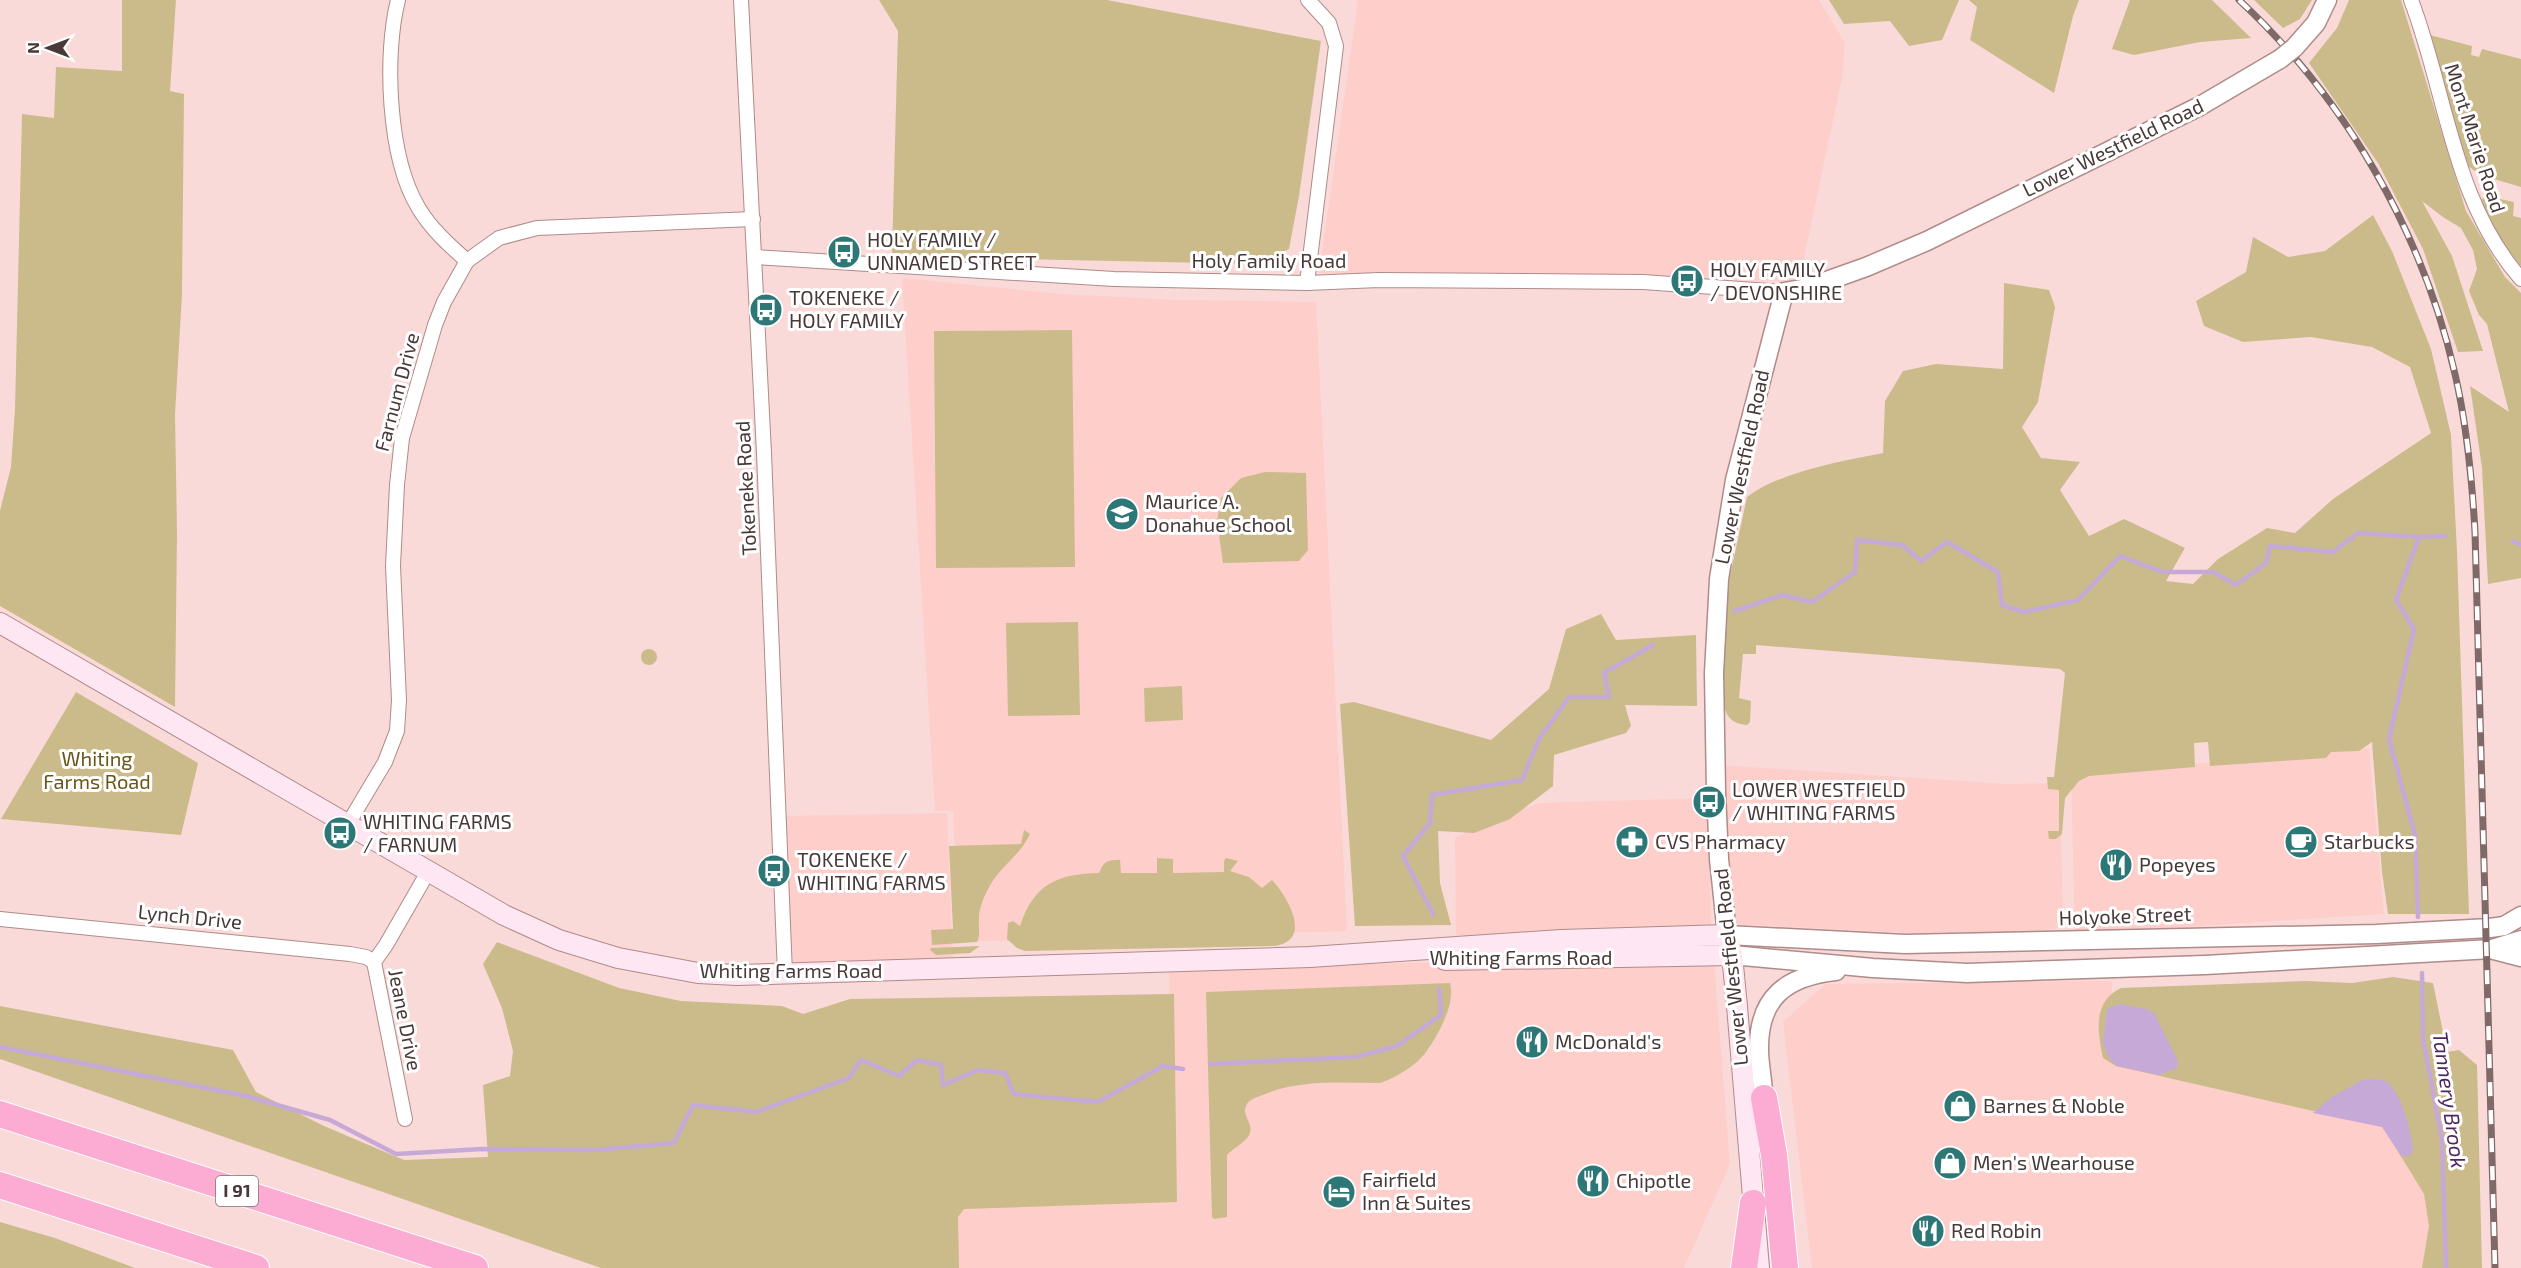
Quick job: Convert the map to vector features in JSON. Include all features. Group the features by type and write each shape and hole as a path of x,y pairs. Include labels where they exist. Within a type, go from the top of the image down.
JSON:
{"highway":[{"path":"1764,1098 1774,1155 1785,1268"},
{"name":"I 91","path":"0,1114 475,1268"},
{"path":"0,1185 256,1268"},
{"path":"1744,1268 1754,1203"}],"main road":[{"name":"Whiting Farms Road","path":"1,626 495,910 542,933 602,954 659,967 698,973 785,974 1310,957 1561,940 1727,935"},
{"name":"Lower Westfield Road","path":"1727,935 1732,955 1759,1268"},
{"name":"Whiting Farms Road","path":"1310,957 1493,960 1732,955"}],"street":[{"path":"398,0 392,35 391,78 395,133 401,168 411,195 427,220 466,261"},
{"name":"Tokeneke Road","path":"741,0 753,219 785,974"},
{"path":"1307,283 1336,46 1329,23 1308,0"},
{"name":"Lower Westfield Road","path":"1727,935 1719,859 1716,792 1714,673 1719,579 1735,480 1784,292 1807,288 1927,241 2200,106 2287,53 2316,23 2327,0"},
{"name":"Mont Marie Road","path":"2411,0 2473,205 2496,247 2521,279"},
{"name":"Farnum Drive","path":"348,824 385,762 397,731 399,700 393,566 402,438 435,325 444,302 466,261 499,238 537,228 753,219"},
{"name":"Holy Family Road","path":"754,257 1072,277 1307,283 1379,280 1643,282 1784,292"},
{"name":"Jeane Drive","path":"405,1119 374,962 428,872"},
{"name":"Lynch Drive","path":"0,919 350,954 366,957 374,962"},
{"name":"Holyoke Street","path":"1727,935 1919,944 2427,932 2490,928 2519,920"},
{"path":"1732,955 1873,968 1968,973 2070,971 2492,949 2521,939"},
{"path":"2492,949 2521,957"},
{"path":"1748,1150 1764,1098 1759,1050 1761,1024 1778,991 1805,976 1873,968"}],"shaded area":[{"path":"1358,0 1819,0 1845,43 1842,78 1799,281 1319,273"},
{"name":"Maurice A. Donahue School","path":"902,278 1062,294 1178,300 1316,302 1347,931 958,942 953,811 935,811"},
{"path":"2369,748 2384,914 2075,934 2071,775"},
{"path":"1721,765 2008,784 2060,783 2063,928 1971,936 1735,924 1724,858"},
{"path":"1708,798 1711,924 1730,1164 1684,1268 957,1268 955,1208 1172,1195 1169,968 1456,962 1455,838 1504,815 1540,803"},
{"path":"947,813 953,960 792,967 784,816"},
{"path":"2112,981 2113,1050 2393,1114 2439,1215 2428,1268 1812,1268 1783,1022 1825,984"},
{"path":"2119,1004 2147,1009 2154,1013 2178,1061 2177,1068 2159,1075 2116,1066 2107,1055 2103,1043 2107,1009"},
{"path":"2364,1079 2383,1080 2395,1091 2410,1134 2413,1152 2407,1157 2401,1156 2382,1127 2313,1113 2332,1097"}],"green space":[{"path":"122,0 176,0 170,91 184,94 182,294 175,414 177,531 175,707 0,606 0,511 11,467 15,409 22,114 54,118 56,67 122,71"},
{"path":"879,0 1107,0 1321,41 1299,196 1289,249 1260,264 961,258 892,253 898,31"},
{"path":"1829,0 1959,0 1942,40 1909,46 1890,21 1844,24"},
{"path":"1969,0 2079,0 2054,93 1970,40 1977,7"},
{"path":"2130,0 2212,0 2251,38 2200,42 2134,55 2112,49"},
{"path":"2254,0 2312,0 2300,19 2283,28"},
{"path":"2349,0 2401,0 2466,211 2505,277 2521,293 2521,578 2488,584 2482,468 2470,386 2509,412 2487,324 2479,315 2469,291 2477,269 2473,250 2461,228 2422,201 2452,256 2483,351 2458,352 2423,249 2378,163 2309,63 2337,28"},
{"path":"2430,35 2472,46 2471,55 2479,57 2482,49 2521,59 2521,187 2480,175 2467,165"},
{"path":"2486,196 2514,202 2513,216 2521,218 2521,266 2491,225 2483,207 2482,199"},
{"path":"2373,215 2392,251 2431,349 2451,435 2469,914 2388,914 2382,872 2372,742 2359,751 2331,752 2326,758 2210,766 2208,742 2194,743 2195,767 2089,776 2079,781 2065,798 2062,834 2056,839 2049,839 2048,831 2059,831 2059,790 2048,789 2047,777 2054,777 2065,673 2060,669 1756,645 1756,654 1743,654 1739,698 1751,701 1750,722 1747,725 1737,723 1728,716 1723,702 1725,599 1747,497 1777,480 1794,474 1883,453 1885,401 1903,371 1936,364 2003,369 2004,283 2049,290 2055,307 2038,402 2022,427 2041,458 2080,462 2060,490 2089,536 2124,519 2185,548 2166,581 2193,584 2218,559 2267,528 2295,533 2333,499 2431,433 2410,367 2372,347 2311,337 2243,342 2204,326 2196,301 2246,272 2253,237 2288,257 2325,251"},
{"path":"1072,330 1075,567 936,568 934,331"},
{"path":"1265,472 1306,473 1308,550 1299,561 1223,563 1217,521 1221,498 1241,478"},
{"path":"1601,614 1616,640 1696,635 1697,706 1625,705 1631,726 1626,733 1554,755 1553,786 1510,819 1474,833 1438,831 1440,883 1451,925 1355,926 1340,704 1354,702 1491,740 1549,689 1566,629"},
{"path":"1078,622 1080,715 1008,716 1006,623"},
{"path":"649,649 655,651 657,657 655,663 649,665 643,663 641,657 643,651"},
{"path":"1182,686 1183,720 1145,722 1144,688"},
{"name":"Whiting Farms Road","path":"76,692 198,763 181,835 1,819"},
{"path":"1024,830 1030,834 1026,842 997,875 984,897 980,911 977,942 932,945 931,930 953,929 949,846 1021,844"},
{"path":"1157,858 1173,859 1173,873 1224,872 1226,858 1238,861 1230,871 1249,877 1262,888 1272,880 1285,897 1294,918 1295,928 1292,936 1285,943 1273,946 1025,951 1017,948 1007,939 1008,923 1013,921 1020,926 1032,900 1049,884 1071,876 1099,873 1106,862 1112,860 1120,860 1121,873 1157,873"},
{"path":"497,942 619,988 681,1001 782,1006 803,1014 850,999 1174,994 1177,1202 964,1209 958,1217 959,1268 601,1268 0,1059 0,1006 233,1050 256,1092 324,1126 404,1160 488,1157 483,1085 510,1076 513,1051 502,1008 483,964"},
{"path":"980,946 970,953 936,955 930,950 931,948"},
{"path":"2393,977 2433,983 2444,1037 2440,1053 2459,1050 2477,1065 2482,1268 2422,1268 2429,1226 2424,1194 2383,1127 2116,1066 2103,1058 2099,1038 2101,1009 2112,994 2121,988 2306,981 2352,983"},
{"path":"1450,983 1448,1010 1436,1037 1422,1057 1399,1074 1380,1083 1304,1084 1275,1091 1248,1102 1245,1110 1251,1129 1250,1133 1227,1155 1227,1217 1214,1219 1212,1217 1206,992"},
{"path":"0,1222 55,1238 135,1268 0,1268"}],"waterway":[{"path":"1735,611 1782,595 1812,602 1855,572 1857,540 1902,545 1921,561 1947,542 1998,572 2002,605 2024,612 2078,600 2120,556 2162,572 2213,572 2236,585 2266,563 2270,546 2333,552 2358,533 2419,537"},
{"name":"Tannery Brook","path":"2418,917 2415,835 2389,739 2414,629 2396,600 2419,537 2445,536"},
{"name":"Tannery Brook","path":"2513,541 2521,545"},
{"path":"1433,914 1403,856 1430,823 1432,795 1522,780 1539,739 1569,697 1609,697 1604,673 1653,645"},
{"name":"Tannery Brook","path":"2422,973 2423,1039 2442,1140 2446,1268"},
{"path":"1210,1064 1355,1057 1397,1046 1441,1015 1439,989"},
{"path":"0,1047 246,1096 330,1120 396,1154 482,1149 594,1150 674,1143 693,1105 756,1112 849,1078 861,1060 899,1076 917,1060 941,1065 943,1085 978,1070 1005,1073 1014,1094 1098,1102 1163,1066 1183,1069"}],"railway":[{"path":"2239,0 2277,38 2313,80 2375,171 2401,220 2423,270 2441,321 2463,413 2475,532 2495,1268"}],"place":[{"name":"HOLY FAMILY / UNNAMED STREET","path":"844,252"},
{"name":"HOLY FAMILY / DEVONSHIRE","path":"1687,281"},
{"name":"TOKENEKE / HOLY FAMILY","path":"766,310"},
{"name":"Maurice A. Donahue School","path":"1122,514"},
{"name":"LOWER WESTFIELD / WHITING FARMS","path":"1709,802"},
{"name":"WHITING FARMS / FARNUM","path":"340,833"},
{"name":"CVS Pharmacy","path":"1632,842"},
{"name":"Starbucks","path":"2301,842"},
{"name":"Popeyes","path":"2116,865"},
{"name":"TOKENEKE / WHITING FARMS","path":"774,871"},
{"name":"McDonald's","path":"1532,1042"},
{"name":"Barnes & Noble","path":"1960,1106"},
{"name":"Men's Wearhouse","path":"1950,1163"},
{"name":"Chipotle","path":"1593,1181"},
{"name":"Fairfield Inn & Suites","path":"1339,1192"},
{"name":"Red Robin","path":"1928,1231"}]}
